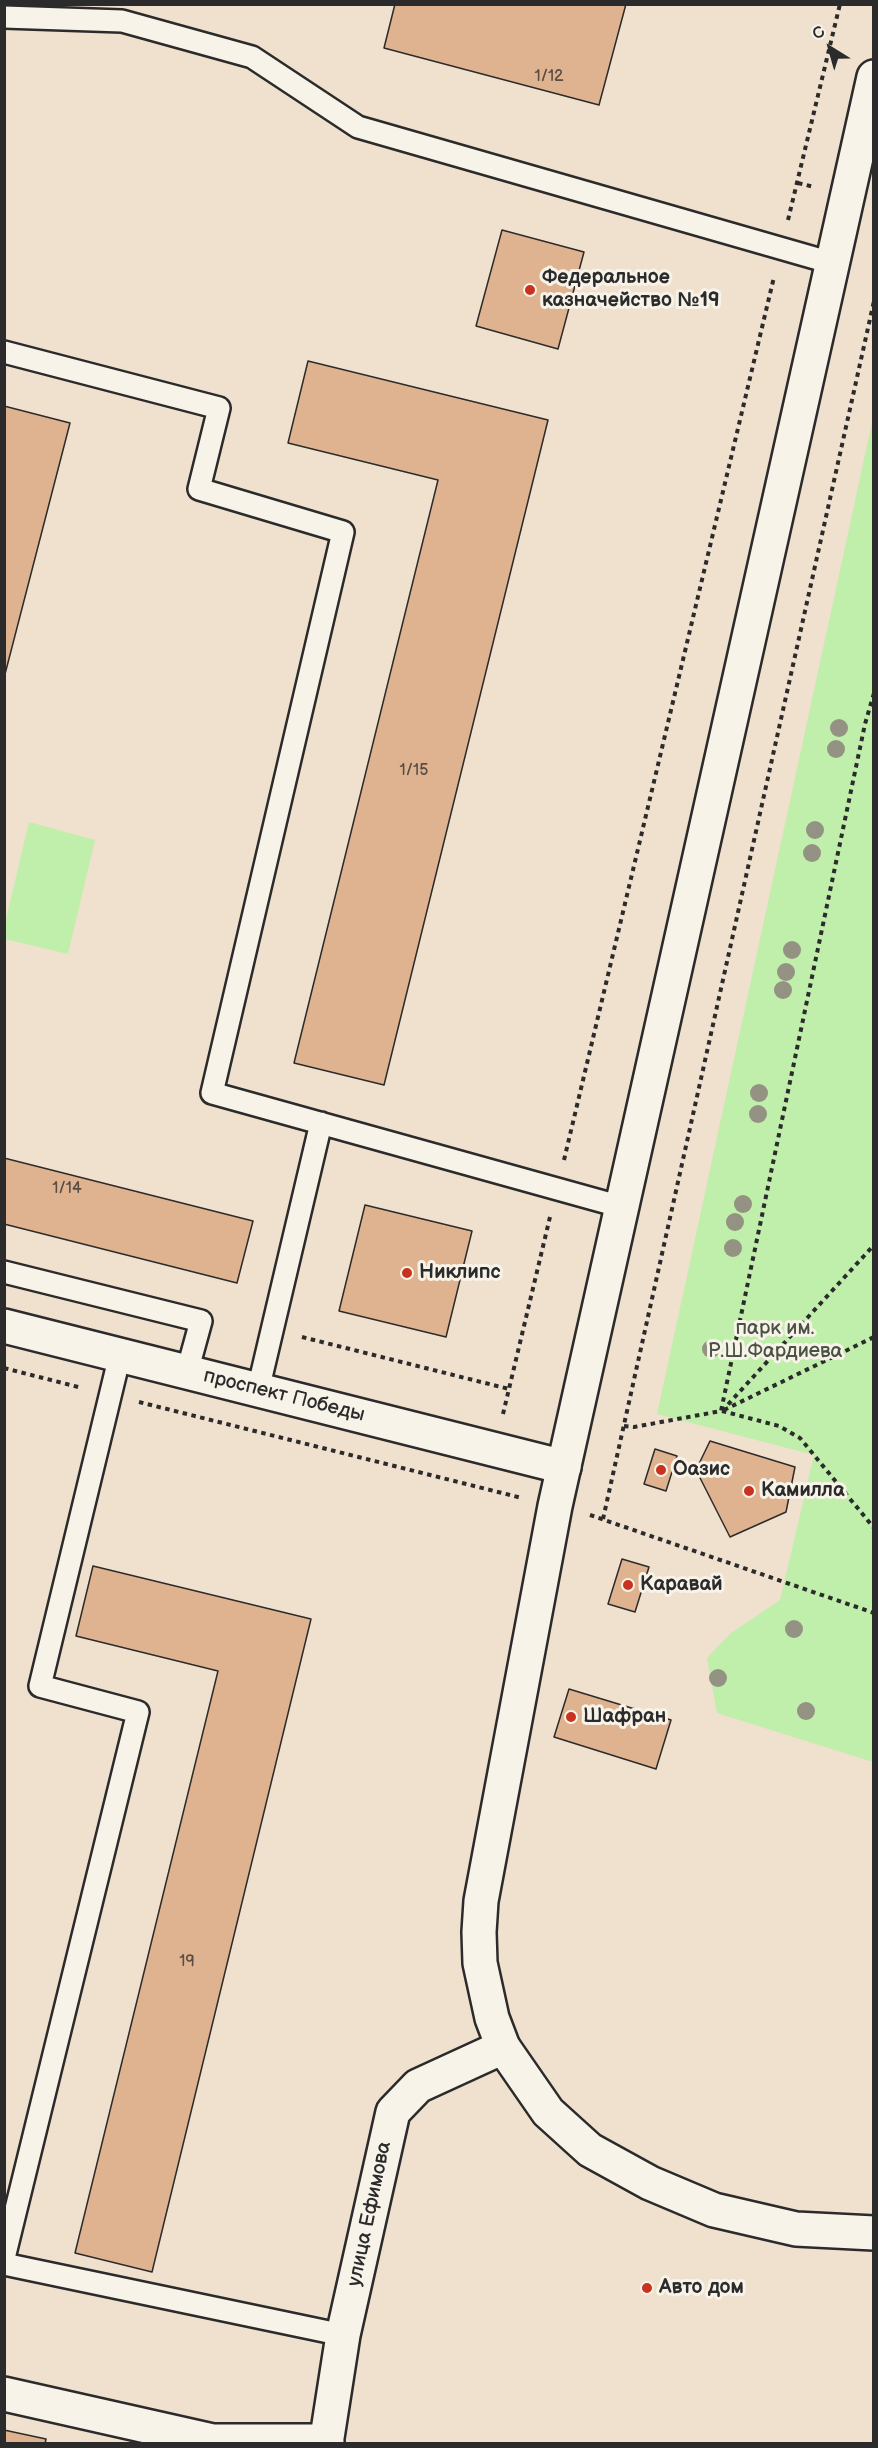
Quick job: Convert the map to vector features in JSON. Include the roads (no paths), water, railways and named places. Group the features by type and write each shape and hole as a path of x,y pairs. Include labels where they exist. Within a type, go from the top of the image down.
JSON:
{"street":[{"path":"873,77 555,1506 481,1901 479,1932 480,1963 492,2018 503,2047 548,2112 590,2150 650,2183 714,2210 796,2229 873,2233"},
{"name":"проспект Победы","path":"4,1326 564,1467"},
{"name":"улица Ефимова","path":"327,2442 343,2335 393,2112 418,2086 503,2047"},
{"path":"4,2394 213,2441 327,2442"}],"lane":[{"path":"4,17 29,10 122,21 252,57 358,127 832,263"},
{"path":"4,352 219,408 199,489 343,532 212,1093 622,1207"},
{"path":"258,1390 321,1123"},
{"path":"4,1272 201,1321 187,1372"},
{"path":"4,2258 138,1712 40,1686 120,1355"},
{"path":"4,2264 343,2335"}],"place":[{"name":"Федеральное казначейство №19","path":"530,290"},
{"name":"Никлипс","path":"407,1273"},
{"name":"Оазис","path":"661,1470"},
{"name":"Камилла","path":"749,1491"},
{"name":"Каравай","path":"628,1585"},
{"name":"Шафран","path":"571,1717"},
{"name":"Авто дом","path":"647,2288"}],"park label":[{"name":"парк им. Р.Ш.Фардиева","path":"775,1340"}]}
